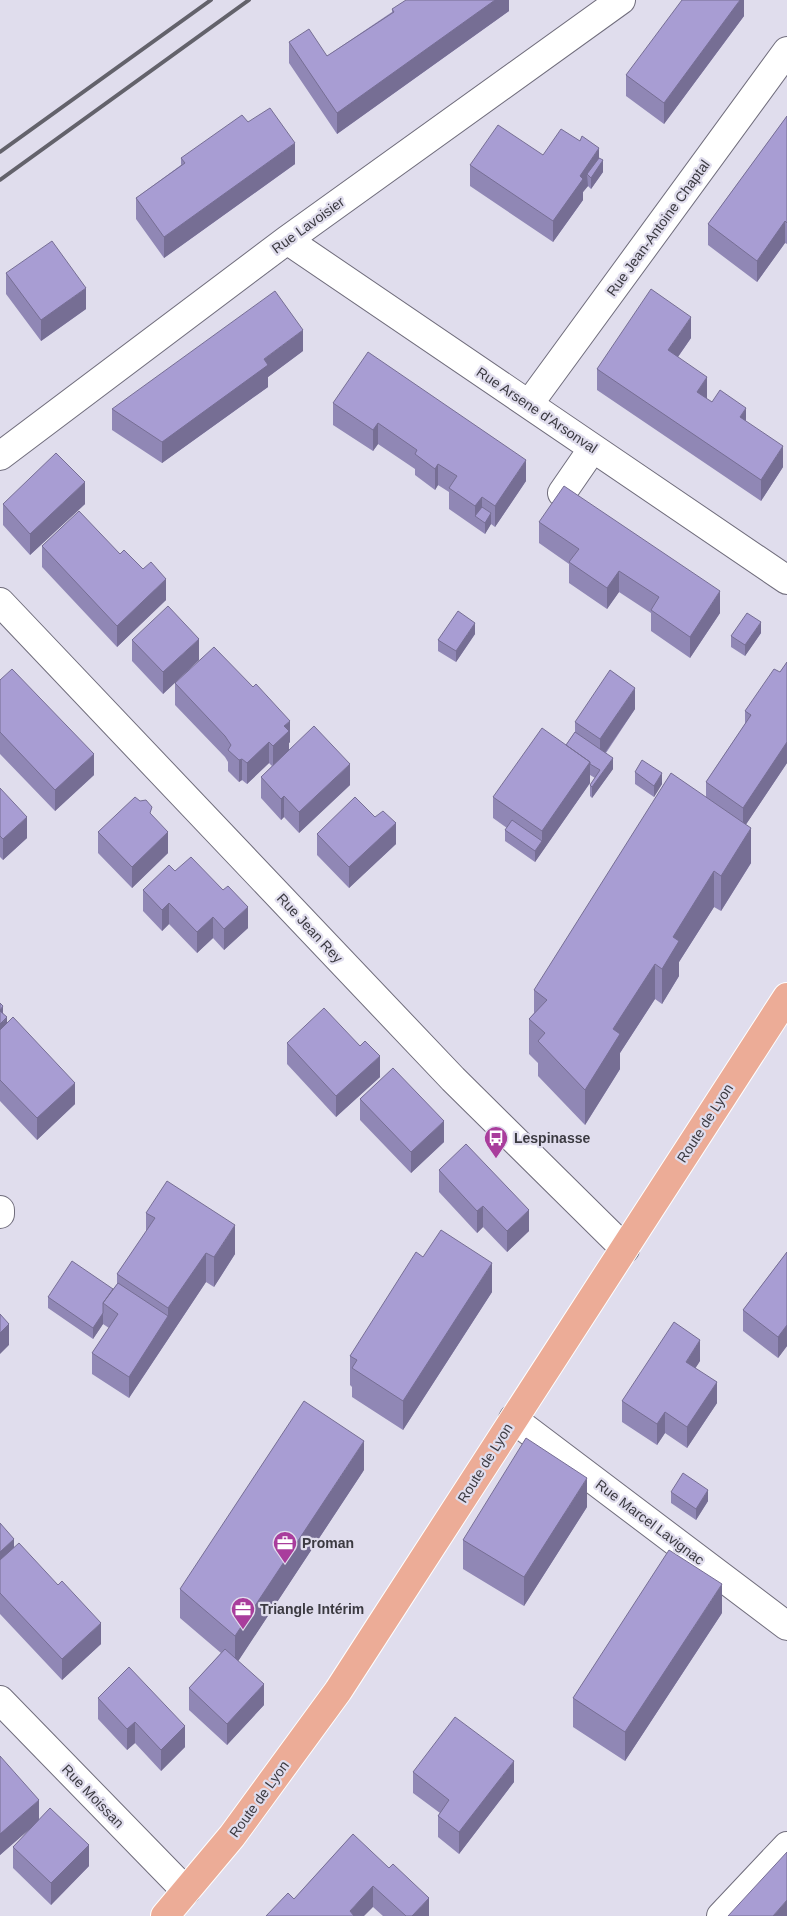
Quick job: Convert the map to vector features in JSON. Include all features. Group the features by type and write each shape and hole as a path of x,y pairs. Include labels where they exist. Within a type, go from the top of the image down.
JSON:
{"main road":[{"name":"Route de Lyon","path":"165,1916 232,1836 338,1690 787,996"}],"street":[{"name":"Rue Lavoisier","path":"0,456 288,240 621,0"},
{"name":"Rue Jean-Antoine Chaptal","path":"529,404 787,51"},
{"name":"Rue Arsene d'Arsonval","path":"288,240 787,580"},
{"path":"562,493 593,448"},
{"name":"Rue Jean Rey","path":"0,602 453,1079 625,1248"},
{"name":"Rue Marcel Lavignac","path":"514,1419 787,1626"},
{"name":"Rue Moissan","path":"0,1700 186,1891"},
{"path":"721,1916 787,1846"}],"building":[{"path":"406,0 495,0 337,113 289,42 309,29 327,56 394,12 392,9"},
{"path":"682,0 740,0 664,103 626,75"},
{"path":"270,108 295,143 164,237 136,198 185,163 181,158 242,115 248,122"},
{"path":"787,116 787,223 785,221 757,261 708,224"},
{"path":"498,125 543,155 561,129 580,141 582,136 599,148 580,176 583,179 553,221 470,165"},
{"path":"599,158 603,160 591,178 587,174"},
{"path":"52,241 86,288 41,320 6,273"},
{"path":"651,289 691,317 668,350 707,377 697,392 712,402 720,390 746,408 740,417 783,446 761,480 597,369"},
{"path":"275,291 303,330 264,359 268,365 162,442 112,409"},
{"path":"368,352 526,460 495,506 482,497 475,506 449,488 457,476 438,464 435,469 415,454 417,450 378,423 373,430 333,403"},
{"path":"56,453 85,482 30,534 3,504"},
{"path":"564,486 720,591 690,637 651,610 659,597 619,571 607,588 569,562 579,549 539,522"},
{"path":"482,507 491,513 485,523 475,516"},
{"path":"79,511 120,554 124,550 143,569 151,562 166,579 117,626 42,546"},
{"path":"168,606 199,639 163,672 132,640"},
{"path":"458,611 475,623 456,651 438,640"},
{"path":"747,613 761,622 745,645 731,636"},
{"path":"214,647 253,687 256,684 290,721 284,726 289,731 273,746 269,742 247,763 242,759 239,760 228,750 231,745 225,736 175,683"},
{"path":"787,662 787,742 743,808 706,782 751,715 745,711 774,669 780,672"},
{"path":"12,669 94,754 55,790 0,732 0,680"},
{"path":"610,670 635,688 600,739 575,722"},
{"path":"314,726 350,764 299,812 284,796 281,799 261,777"},
{"path":"542,728 590,762 542,831 493,797"},
{"path":"575,732 613,758 592,787 590,785 600,770 566,745"},
{"path":"642,760 662,773 654,786 635,772"},
{"path":"671,773 751,828 721,876 714,871 673,937 679,941 662,969 655,964 613,1029 620,1034 585,1090 538,1041 545,1033 529,1019 547,1000 534,990"},
{"path":"0,788 27,817 3,839 0,836"},
{"path":"135,797 140,801 146,800 152,807 150,813 168,832 132,867 98,832"},
{"path":"355,797 375,817 383,811 396,823 349,867 317,834"},
{"path":"512,820 542,841 535,851 505,830"},
{"path":"191,857 223,890 228,886 248,907 224,929 213,917 197,932 169,903 162,910 143,890 169,865 175,871"},
{"path":"324,1008 360,1046 365,1041 380,1056 336,1096 287,1043"},
{"path":"0,1011 7,1017 0,1024"},
{"path":"13,1017 75,1083 37,1118 0,1080 0,1030"},
{"path":"393,1068 444,1121 411,1152 360,1099"},
{"path":"466,1144 529,1210 507,1231 483,1206 477,1211 439,1170"},
{"path":"167,1181 235,1225 214,1257 206,1253 168,1308 117,1274 155,1218 146,1213"},
{"path":"441,1230 492,1263 403,1401 352,1368 357,1360 350,1356 416,1252 423,1257"},
{"path":"787,1252 787,1325 778,1337 743,1310"},
{"path":"72,1261 113,1289 103,1303 103,1313 93,1328 48,1297"},
{"path":"118,1283 168,1316 129,1377 92,1353 118,1314 103,1303"},
{"path":"0,1314 9,1324 0,1333"},
{"path":"674,1322 700,1340 686,1362 717,1382 687,1427 665,1412 657,1424 622,1401"},
{"path":"304,1401 364,1441 235,1636 180,1589"},
{"path":"526,1438 587,1478 524,1577 463,1540"},
{"path":"683,1473 708,1490 696,1509 671,1492"},
{"path":"0,1523 14,1539 0,1552"},
{"path":"19,1543 58,1585 62,1581 101,1623 62,1659 0,1593 0,1560"},
{"path":"669,1550 722,1584 625,1732 573,1698"},
{"path":"225,1649 264,1684 227,1724 189,1688"},
{"path":"129,1667 185,1726 161,1750 135,1722 127,1729 98,1698"},
{"path":"455,1717 514,1761 459,1832 438,1816 449,1800 413,1772"},
{"path":"0,1756 39,1800 0,1834"},
{"path":"50,1808 89,1845 51,1883 13,1847"},
{"path":"353,1834 389,1868 393,1864 429,1898 412,1916 406,1916 373,1886 350,1911 354,1916 266,1916 288,1893 294,1899"},
{"path":"787,1852 787,1900 773,1916 728,1916"}],"railway":[{"path":"0,152 211,0"},
{"path":"0,180 249,0"}],"place":[{"name":"Lespinasse","path":"496,1159"},
{"name":"Proman","path":"285,1564"},
{"name":"Triangle Intérim","path":"243,1630"}]}
